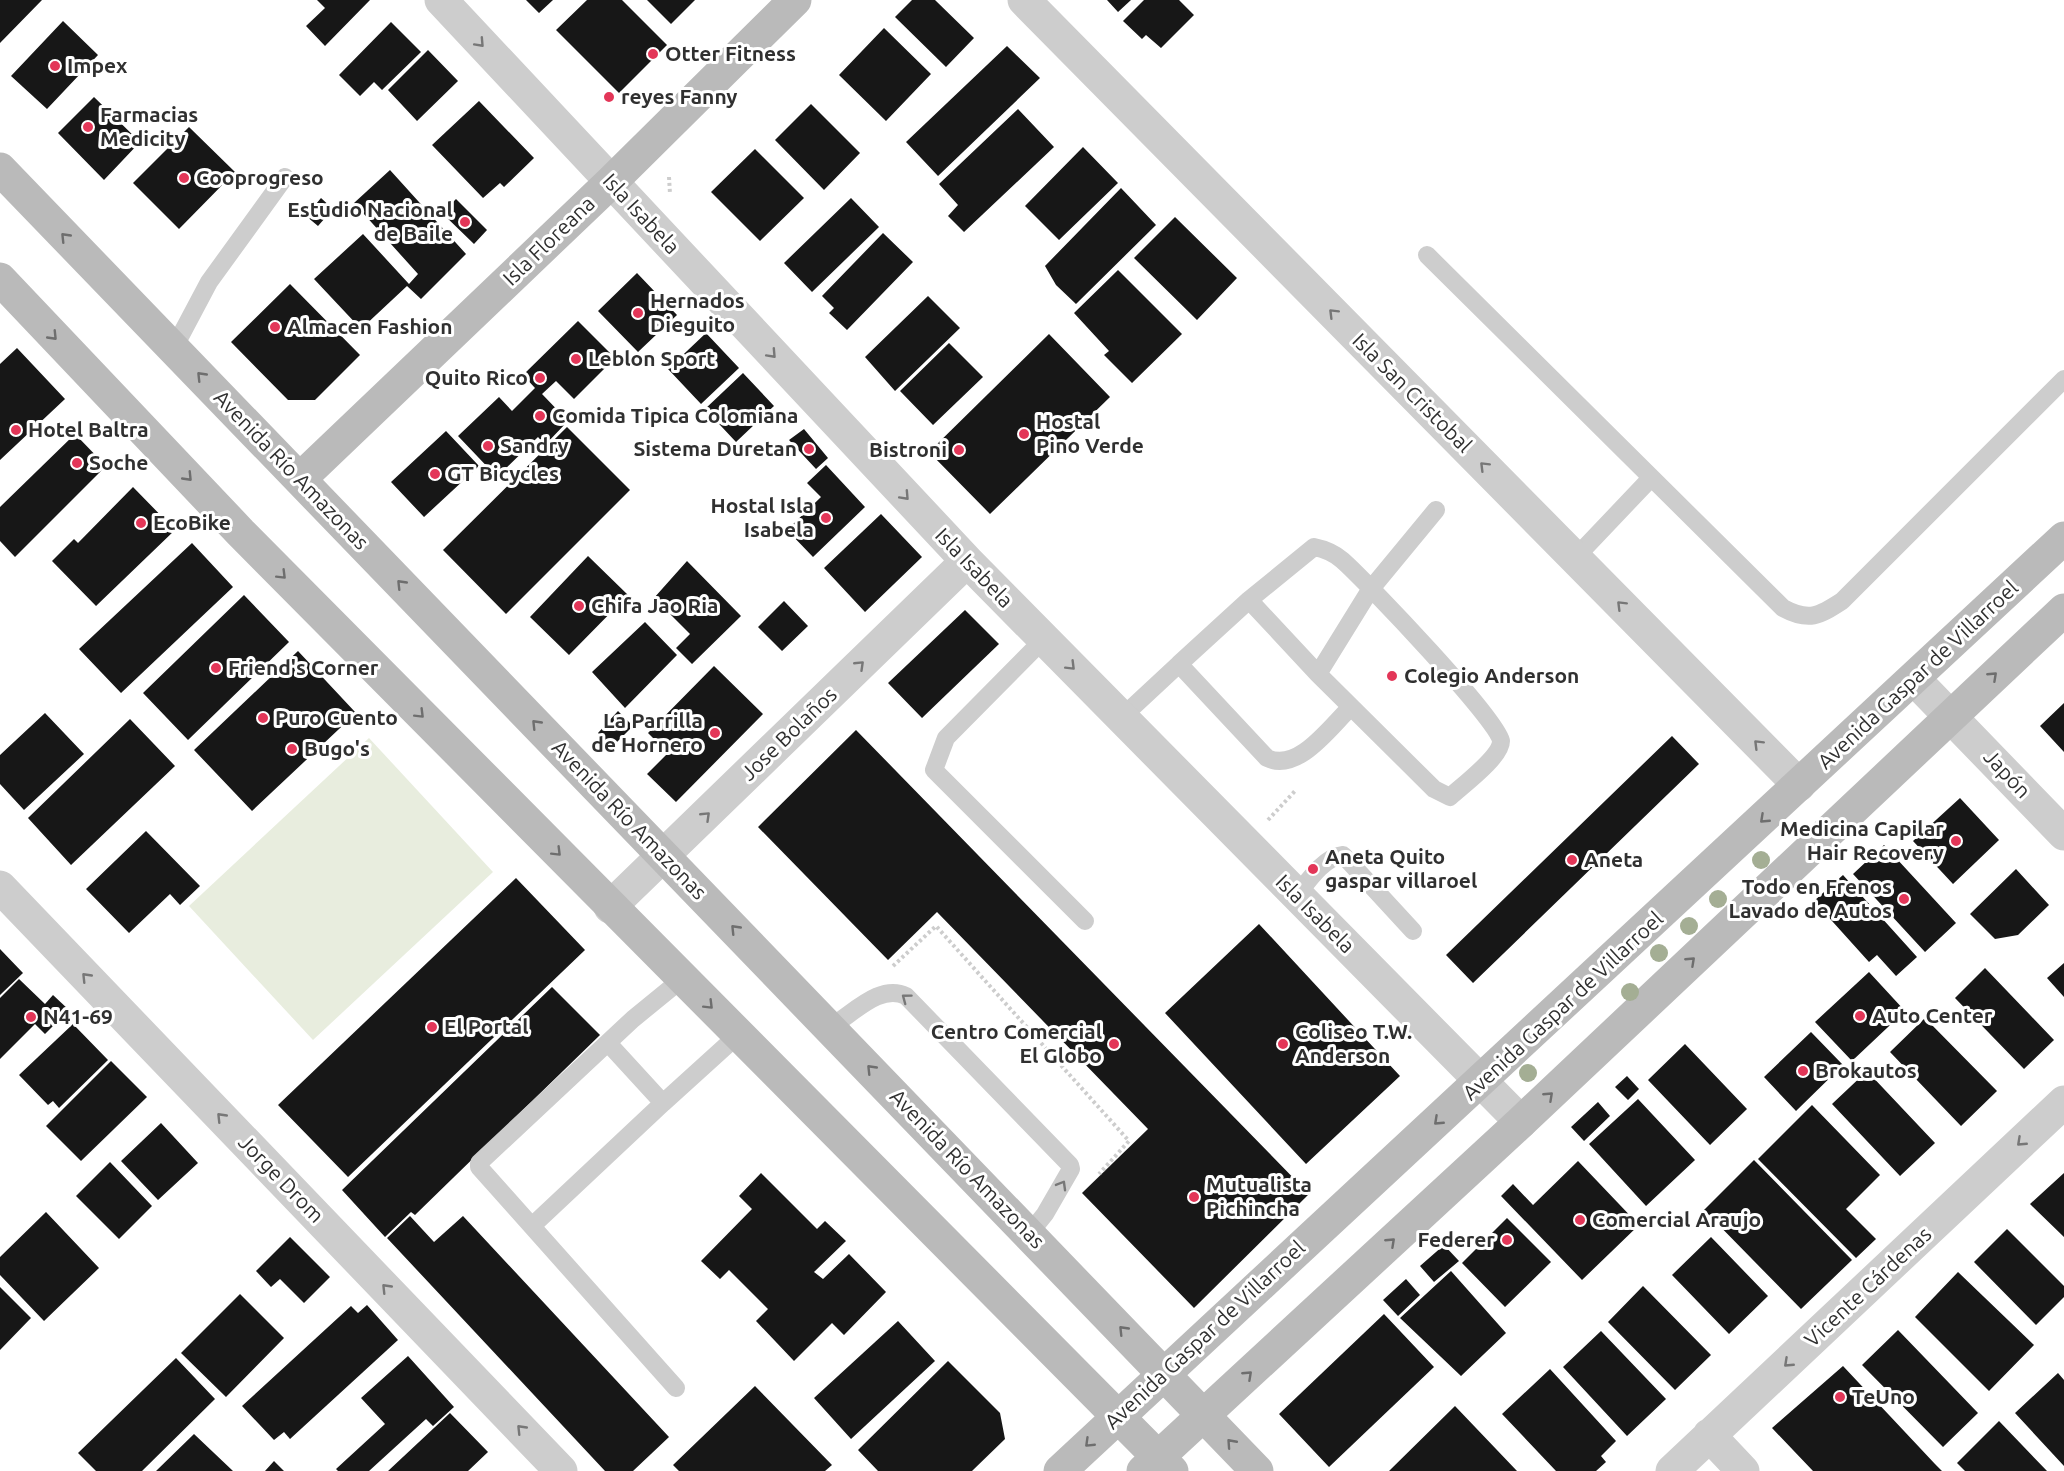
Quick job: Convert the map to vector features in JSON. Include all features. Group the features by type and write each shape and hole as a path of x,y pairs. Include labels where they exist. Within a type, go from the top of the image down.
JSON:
{"main road":[{"name":"Isla Floreana","path":"301,478 610,182 795,0"},
{"name":"Avenida Río Amazonas","path":"0,168 1205,1414 1257,1471"},
{"path":"4,293 610,907 1118,1416 1158,1466 1205,1414 1521,1122 1950,715 2064,610"},
{"name":"Avenida Gaspar de Villarroel","path":"1060,1471 2064,538"}],"street":[{"name":"Isla Isabela","path":"441,0 967,561 1521,1122"},
{"name":"Isla San Cristobal","path":"1024,0 1799,786"},
{"name":"Jose Bolaños","path":"610,907 967,561"},
{"name":"Japón","path":"1914,679 2064,834"},
{"name":"Jorge Drom","path":"0,887 561,1471"},
{"name":"Vicente Cárdenas","path":"1672,1471 2064,1102"},
{"path":"1709,1435 1743,1471"}],"lane":[{"path":"174,348 209,282 285,177"},
{"path":"1427,255 1783,608 1800,617 1822,614 1842,601 2064,379"},
{"path":"1575,558 1651,478"},
{"path":"1318,674 1370,590 1436,510"},
{"path":"1122,717 1249,600 1314,547 1324,549 1342,560 1476,703 1500,734 1501,742 1498,753 1450,797 1442,795 1350,708 1249,600"},
{"path":"1044,639 946,738 934,770 1085,921"},
{"path":"1179,664 1267,758 1276,762 1287,762 1306,751 1350,708"},
{"path":"1297,895 1321,867 1338,855 1343,855 1413,931"},
{"path":"676,1388 478,1167 479,1163 608,1043 682,979"},
{"path":"830,1027 877,995 897,991 906,996 1062,1156 1071,1169 1045,1214 1029,1234"},
{"path":"532,1226 738,1035"},
{"path":"608,1043 663,1103"}],"path":[{"path":"887,971 936,926 1129,1141 1091,1182"}],"shaded area":[{"path":"369,738 493,872 313,1040 189,906"}],"building":[{"path":"0,0 42,0 0,43"},
{"path":"317,0 370,0 325,46 306,26 325,8"},
{"path":"526,0 553,0 539,13"},
{"path":"587,0 622,0 667,45 619,93 556,30"},
{"path":"647,0 695,0 671,24"},
{"path":"912,0 935,0 974,38 946,67 895,17"},
{"path":"1107,0 1131,0 1118,12"},
{"path":"1144,0 1179,0 1194,15 1161,48 1146,35 1142,39 1123,21"},
{"name":"Impex","path":"63,21 98,55 47,109 11,76"},
{"path":"391,22 421,52 382,90 374,82 360,96 339,75"},
{"path":"884,28 931,74 886,121 839,75"},
{"path":"1007,46 1040,78 938,176 906,142"},
{"path":"428,50 458,81 417,121 388,90"},
{"path":"94,97 140,142 104,180 58,133"},
{"path":"479,101 534,158 504,187 500,183 483,198 432,145"},
{"path":"811,104 860,153 824,190 775,140"},
{"path":"1018,109 1054,147 964,232 948,216 958,205 939,184"},
{"name":"Cooprogreso","path":"189,127 235,172 179,229 133,183"},
{"path":"1083,147 1118,183 1059,240 1025,206"},
{"path":"755,149 804,198 760,241 711,192"},
{"path":"390,170 466,254 421,299 407,286 361,329 314,279 363,234 409,284 418,274 354,203"},
{"path":"1121,188 1156,225 1076,304 1056,285 1045,266"},
{"path":"321,198 333,209 318,226 306,216"},
{"path":"851,198 879,227 812,292 784,263"},
{"name":"Estudio Nacional de Baile","path":"456,199 487,230 474,244 442,213"},
{"path":"1175,217 1237,278 1197,320 1134,258"},
{"path":"883,233 913,262 847,330 829,313 834,308 822,296"},
{"path":"1118,270 1182,334 1132,383 1104,355 1109,351 1074,313"},
{"name":"Hernados Dieguito","path":"637,273 677,315 638,352 598,311"},
{"path":"290,284 360,355 315,400 288,400 231,342"},
{"path":"928,296 960,328 895,391 865,357"},
{"path":"578,321 615,358 574,399 556,381 542,394 568,421 545,445 538,437 497,477 458,436 499,397 512,411 535,388 523,375"},
{"path":"706,333 739,368 701,404 668,369"},
{"name":"Hostal Pino Verde","path":"1049,334 1110,397 990,514 929,452"},
{"path":"949,343 983,377 933,425 900,391"},
{"name":"Hotel Baltra","path":"17,348 65,399 0,460 0,364"},
{"path":"743,373 774,406 736,442 705,409"},
{"path":"567,427 630,490 506,614 443,550"},
{"name":"Sistema Duretan","path":"804,429 828,458 816,469 789,440"},
{"name":"GT Bicycles","path":"446,431 479,466 424,517 391,482"},
{"path":"75,434 106,466 15,557 0,541 0,507"},
{"name":"Hostal Isla Isabela","path":"826,465 865,507 813,557 787,530 821,497 807,483"},
{"path":"133,487 175,530 96,606 52,561 74,539 78,543"},
{"path":"881,514 922,557 865,612 824,568"},
{"path":"192,543 233,587 121,693 79,649"},
{"name":"Chifa Jao Ria","path":"588,556 628,595 569,655 530,617"},
{"path":"687,561 741,616 692,664 676,648 690,634 654,598"},
{"name":"Friend's Corner","path":"244,595 289,642 188,740 143,693"},
{"path":"784,601 808,626 782,651 758,627"},
{"path":"965,610 999,644 922,718 888,683"},
{"path":"645,622 677,655 625,708 592,672"},
{"path":"298,651 356,713 252,811 194,750"},
{"name":"La Parrilla de Hornero","path":"714,666 763,714 676,802 647,774 668,753 648,733"},
{"path":"2064,703 2064,752 2040,726"},
{"path":"618,711 633,726 612,747 598,733"},
{"path":"45,713 84,754 24,810 0,784 0,755"},
{"path":"130,719 175,766 71,865 28,818"},
{"name":"Centro Comercial El Globo","path":"856,730 1309,1194 1194,1308 1082,1193 1148,1129 937,912 888,960 758,827"},
{"name":"Aneta","path":"1672,736 1699,764 1473,983 1446,955"},
{"name":"Medicina Capilar Hair Recovery","path":"1960,798 1999,840 1953,884 1913,841"},
{"path":"146,831 200,886 180,905 170,894 129,933 86,889"},
{"name":"Todo en Frenos Lavado de Autos","path":"1884,845 1956,923 1925,952 1853,874"},
{"path":"2016,869 2049,905 2018,935 1995,939 1970,914"},
{"path":"1843,875 1917,957 1896,976 1877,955 1869,962 1814,901"},
{"name":"El Portal","path":"516,878 585,950 348,1177 278,1105"},
{"name":"Coliseo T.W. Anderson","path":"1259,924 1400,1076 1306,1164 1165,1013"},
{"name":"N41-69","path":"0,949 23,973 0,995"},
{"path":"2064,963 2064,997 2047,978"},
{"path":"1985,968 2054,1040 2024,1069 1955,998"},
{"name":"Auto Center","path":"1869,972 1905,1011 1852,1061 1815,1022"},
{"name":"N41-69","path":"19,979 45,1004 53,995 69,1010 45,1034 35,1024 0,1059 0,998"},
{"path":"552,987 600,1035 415,1215 411,1212 385,1237 342,1190"},
{"path":"1925,1018 1997,1091 1961,1126 1890,1052"},
{"path":"73,1024 108,1060 59,1108 53,1101 48,1105 19,1075"},
{"name":"Brokautos","path":"1811,1032 1843,1065 1796,1111 1764,1077"},
{"path":"1685,1044 1747,1109 1710,1145 1648,1080"},
{"path":"111,1061 147,1097 81,1161 46,1126"},
{"path":"1867,1071 1935,1143 1900,1176 1832,1104"},
{"path":"1627,1076 1639,1089 1628,1100 1615,1087"},
{"path":"1638,1099 1695,1160 1646,1206 1589,1144"},
{"path":"1598,1102 1610,1116 1584,1141 1571,1127"},
{"path":"1812,1105 1880,1175 1846,1209 1876,1239 1856,1258 1758,1159"},
{"path":"161,1123 198,1163 158,1200 121,1161"},
{"path":"1754,1160 1852,1260 1801,1309 1704,1210"},
{"name":"Comercial Araujo","path":"1578,1161 1639,1225 1582,1280 1501,1196 1513,1184 1533,1205"},
{"path":"110,1162 152,1206 119,1239 76,1196"},
{"path":"761,1173 817,1229 825,1221 846,1241 814,1272 823,1279 849,1254 886,1292 844,1335 832,1323 794,1361 756,1321 768,1309 729,1270 720,1279 701,1261 752,1209 739,1196"},
{"path":"2064,1173 2064,1237 2030,1204"},
{"path":"46,1212 99,1268 44,1321 0,1275 0,1257"},
{"path":"410,1216 434,1242 463,1216 669,1437 633,1471 605,1471 387,1238"},
{"name":"Federer","path":"1507,1218 1551,1262 1505,1307 1462,1263"},
{"path":"2007,1229 2064,1286 2064,1297 2036,1325 1974,1262"},
{"path":"290,1237 330,1277 304,1303 280,1279 271,1287 256,1271"},
{"path":"1711,1237 1768,1296 1729,1334 1672,1275"},
{"path":"1444,1245 1459,1261 1434,1282 1420,1266"},
{"path":"1451,1271 1506,1333 1461,1376 1400,1318"},
{"path":"1958,1272 2034,1345 1989,1391 1915,1317"},
{"path":"1406,1279 1420,1295 1398,1316 1383,1300"},
{"path":"1643,1286 1711,1355 1675,1390 1608,1322"},
{"path":"0,1287 31,1318 0,1350"},
{"path":"240,1294 284,1338 226,1397 181,1353"},
{"path":"367,1305 398,1340 290,1439 284,1432 274,1440 242,1406 351,1306 358,1313"},
{"path":"1384,1314 1434,1367 1329,1467 1279,1414"},
{"path":"898,1321 935,1361 851,1439 814,1398"},
{"path":"1898,1330 1978,1413 1943,1447 1862,1365"},
{"path":"1601,1331 1666,1399 1627,1436 1563,1367"},
{"path":"408,1356 454,1407 433,1426 426,1419 369,1471 338,1471 336,1469 385,1424 361,1398"},
{"path":"176,1358 215,1399 142,1471 96,1471 78,1453"},
{"path":"948,1361 1000,1413 1005,1439 972,1471 878,1471 858,1450"},
{"name":"TeUno","path":"1843,1366 1942,1471 1813,1471 1772,1428"},
{"path":"1550,1369 1616,1441 1601,1456 1606,1462 1596,1471 1556,1471 1502,1414"},
{"path":"2058,1373 2064,1380 2064,1466 2015,1413"},
{"path":"755,1386 832,1465 825,1471 679,1471 673,1465"},
{"path":"1455,1406 1517,1471 1389,1471"},
{"path":"450,1413 488,1452 468,1471 388,1471"},
{"path":"1999,1421 2047,1471 1965,1471 1957,1463"},
{"path":"194,1434 233,1471 156,1471"},
{"path":"274,1461 284,1471 265,1471"}],"place":[{"name":"Otter Fitness","path":"653,54"},
{"name":"Impex","path":"55,66"},
{"name":"reyes Fanny","path":"609,97"},
{"name":"Farmacias Medicity","path":"88,127"},
{"name":"Cooprogreso","path":"184,178"},
{"name":"Estudio Nacional de Baile","path":"465,222"},
{"name":"Hernados Dieguito","path":"638,313"},
{"name":"Almacen Fashion","path":"275,327"},
{"name":"Leblon Sport","path":"576,359"},
{"name":"Quito Rico","path":"540,378"},
{"name":"Comida Tipica Colomiana","path":"540,416"},
{"name":"Hotel Baltra","path":"16,430"},
{"name":"Hostal Pino Verde","path":"1024,434"},
{"name":"Sandry","path":"488,446"},
{"name":"Sistema Duretan","path":"809,449"},
{"name":"Bistroni","path":"959,450"},
{"name":"Soche","path":"77,463"},
{"name":"GT Bicycles","path":"435,474"},
{"name":"Hostal Isla Isabela","path":"826,518"},
{"name":"EcoBike","path":"141,523"},
{"name":"Chifa Jao Ria","path":"579,606"},
{"name":"Friend's Corner","path":"216,668"},
{"name":"Colegio Anderson","path":"1392,676"},
{"name":"Puro Cuento","path":"263,718"},
{"name":"La Parrilla de Hornero","path":"715,733"},
{"name":"Bugo's","path":"292,749"},
{"name":"Medicina Capilar Hair Recovery","path":"1956,841"},
{"name":"Aneta","path":"1572,860"},
{"name":"Aneta Quito gaspar villaroel","path":"1313,869"},
{"name":"Todo en Frenos Lavado de Autos","path":"1904,899"},
{"name":"Auto Center","path":"1860,1016"},
{"name":"N41-69","path":"31,1017"},
{"name":"El Portal","path":"432,1027"},
{"name":"Centro Comercial El Globo","path":"1114,1044"},
{"name":"Coliseo T.W. Anderson","path":"1283,1044"},
{"name":"Brokautos","path":"1803,1071"},
{"name":"Mutualista Pichincha","path":"1194,1197"},
{"name":"Comercial Araujo","path":"1580,1220"},
{"name":"Federer","path":"1507,1240"},
{"name":"TeUno","path":"1840,1397"}]}
